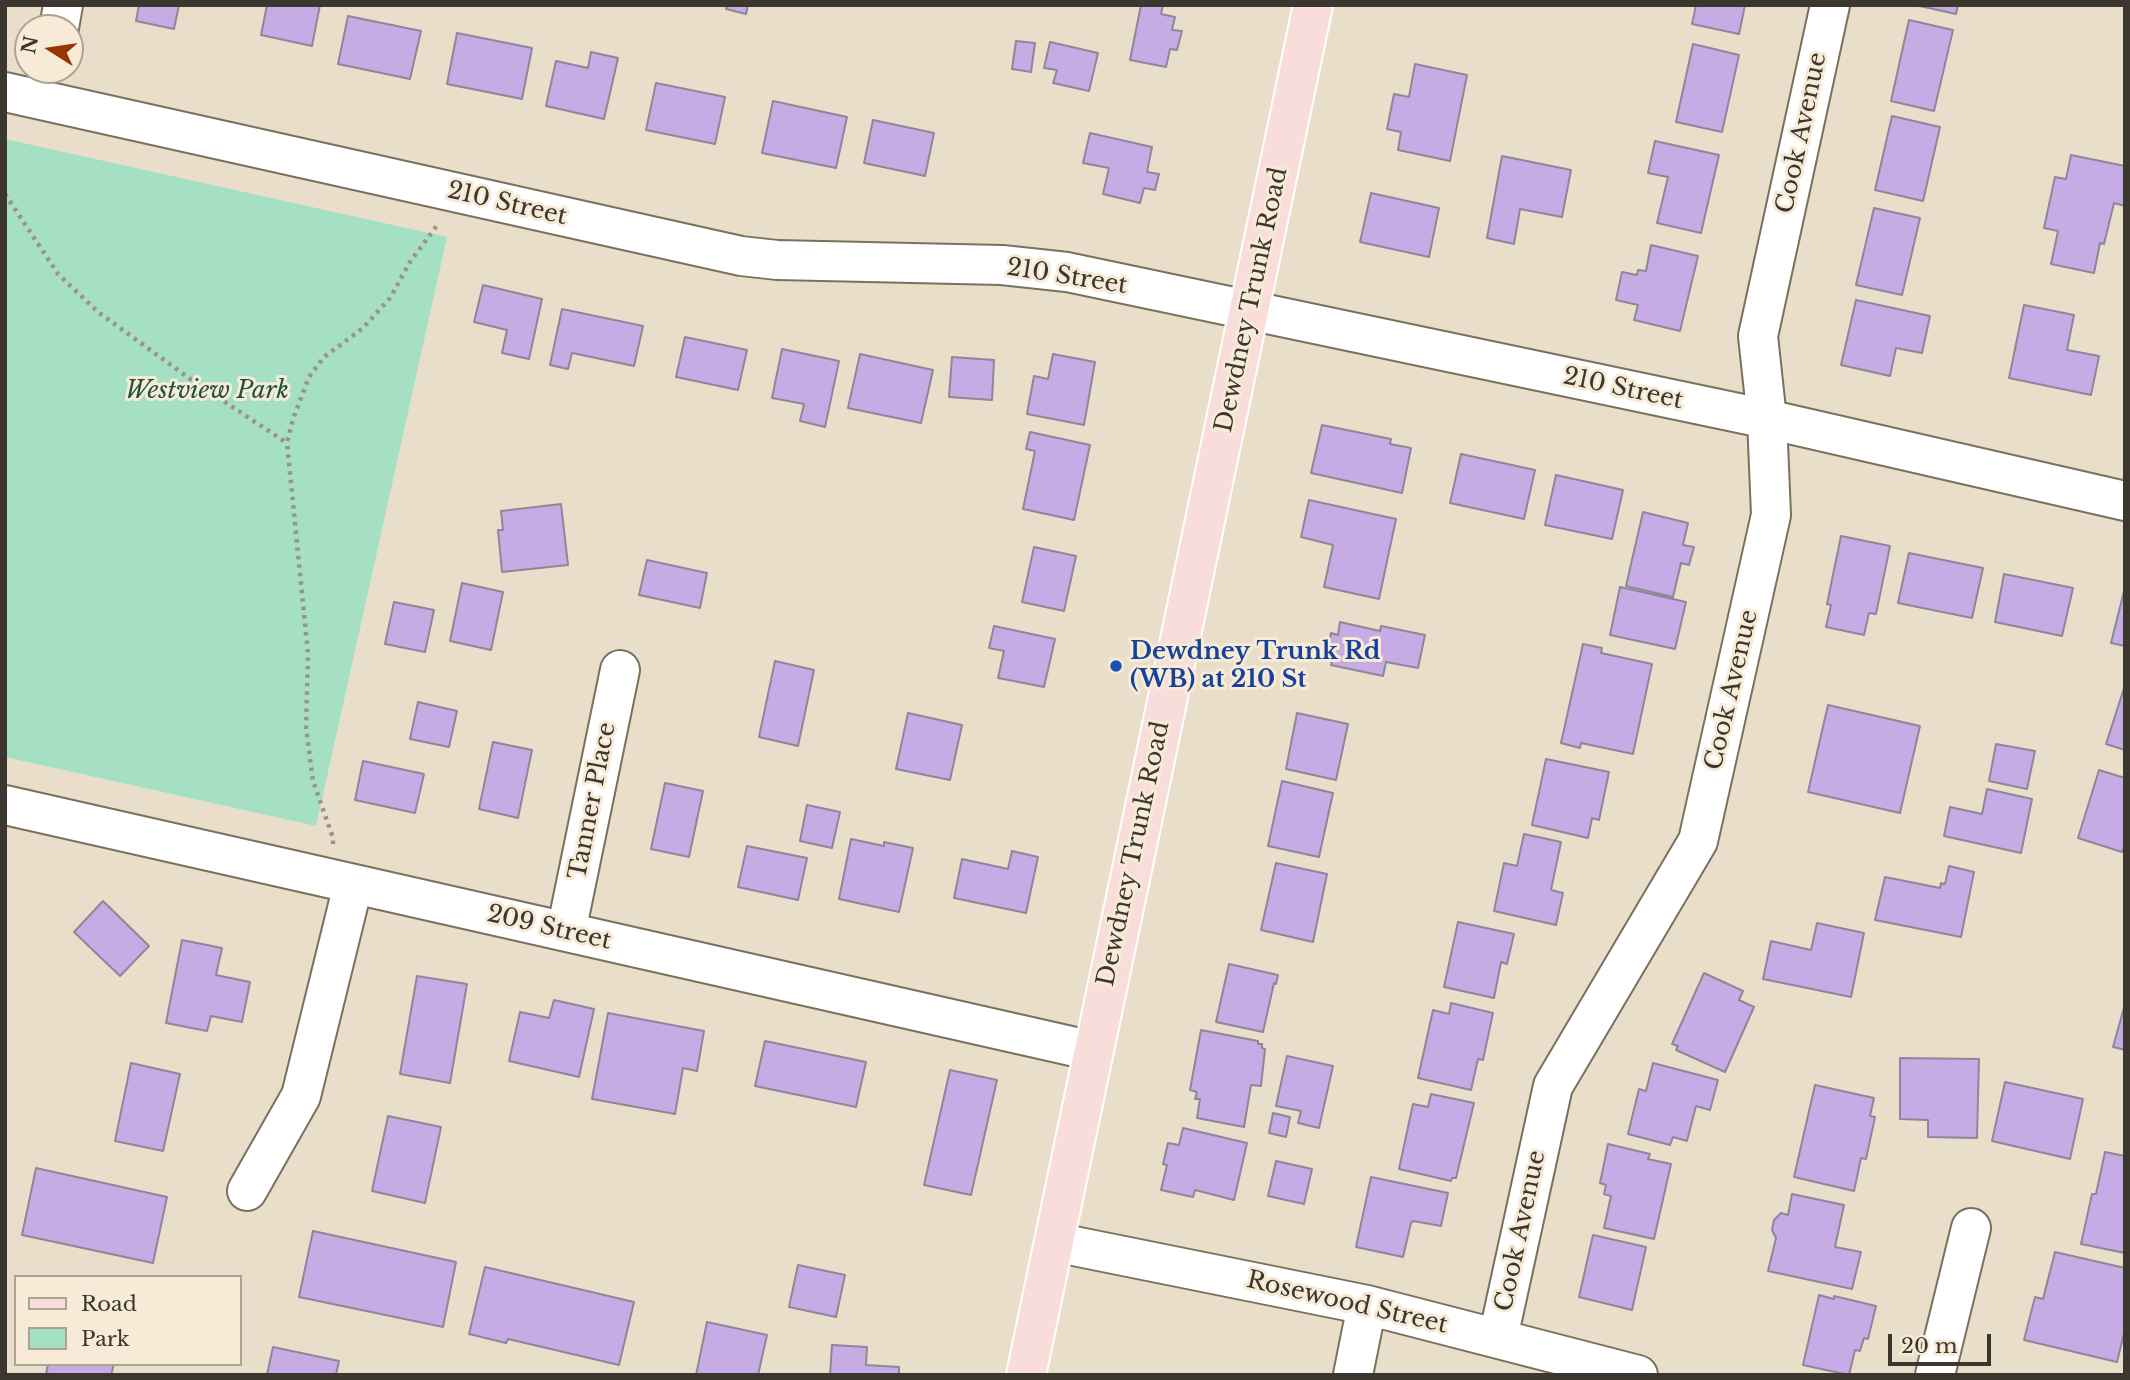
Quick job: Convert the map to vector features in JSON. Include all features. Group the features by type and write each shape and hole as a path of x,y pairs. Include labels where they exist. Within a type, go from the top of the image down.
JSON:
{"main road":[{"name":"Dewdney Trunk Road","path":"1026,1375 1314,5"}],"street":[{"name":"Cook Avenue","path":"1498,1338 1553,1086 1698,841 1771,515 1767,419 1758,337 1830,5"},
{"name":"210 Street","path":"5,92 46,85 446,190 741,256 777,260 1002,265 1067,272 1767,419 2125,501"},
{"name":"Tanner Place","path":"566,932 620,670"},
{"name":"209 Street","path":"5,805 1093,1051"},
{"path":"247,1191 301,1096 342,882"},
{"path":"1935,1375 1971,1228"},
{"name":"Rosewood Street","path":"1054,1242 1367,1305 1638,1375"},
{"path":"1353,1375 1367,1305"}],"path":[{"path":"342,882 333,838 313,781 306,726 308,653 287,443 309,377 324,357 363,328 390,298 438,224 446,190"},
{"path":"5,194 58,274 98,312 193,381 287,443"}],"green space":[{"name":"Westview Park","path":"5,139 447,237 316,826 5,757"}],"building":[{"path":"139,5 179,5 174,29 136,21"},
{"path":"267,5 320,5 312,46 261,35"},
{"path":"727,5 748,5 746,14 726,9"},
{"path":"1141,5 1163,5 1161,14 1175,17 1172,30 1182,31 1177,50 1170,49 1166,67 1130,60"},
{"path":"1696,5 1745,5 1739,34 1692,24"},
{"path":"1915,5 1958,5 1956,14"},
{"path":"348,16 421,31 410,79 338,64"},
{"path":"1909,20 1953,30 1934,111 1891,101"},
{"path":"457,33 532,48 522,99 447,84"},
{"path":"1016,41 1035,43 1031,72 1012,69"},
{"path":"1050,42 1098,53 1089,91 1053,83 1057,70 1044,68"},
{"path":"1693,44 1739,55 1722,132 1676,122"},
{"path":"591,52 618,58 604,119 546,106 556,61 588,68"},
{"path":"1415,64 1467,75 1450,161 1398,150 1401,132 1387,129 1394,94 1409,97"},
{"path":"656,83 725,97 715,144 646,130"},
{"path":"773,101 847,117 836,168 762,153"},
{"path":"1892,116 1940,127 1923,201 1875,190"},
{"path":"873,120 934,133 925,176 864,163"},
{"path":"1090,133 1152,147 1147,172 1159,174 1155,190 1144,188 1140,203 1103,194 1109,168 1083,163"},
{"path":"1655,141 1719,155 1701,233 1657,223 1668,177 1648,173"},
{"path":"2071,155 2125,166 2125,206 2114,203 2104,244 2100,243 2094,273 2051,264 2058,231 2044,228 2055,177 2066,179"},
{"path":"1502,156 1571,170 1562,217 1520,209 1514,244 1487,238"},
{"path":"1371,193 1439,208 1429,257 1360,242"},
{"path":"1874,208 1920,218 1902,295 1856,285"},
{"path":"1651,245 1698,256 1680,331 1634,320 1638,305 1616,300 1622,272 1637,275 1638,270 1646,271"},
{"path":"483,285 542,299 529,359 502,353 507,330 474,322"},
{"path":"1856,300 1930,316 1922,353 1896,348 1890,376 1841,365"},
{"path":"2024,305 2074,315 2067,350 2099,356 2091,395 2009,378"},
{"path":"562,309 643,326 634,366 572,353 568,369 550,365"},
{"path":"685,337 747,350 738,390 676,377"},
{"path":"782,349 839,361 825,427 800,421 804,404 772,398"},
{"path":"860,354 933,370 921,423 848,408"},
{"path":"1053,354 1095,362 1084,425 1027,414 1034,376 1048,379"},
{"path":"952,357 994,360 992,400 949,397"},
{"path":"1322,425 1391,439 1390,444 1411,448 1402,493 1311,473"},
{"path":"1030,432 1090,445 1074,520 1023,509 1035,451 1026,449"},
{"path":"1461,454 1535,470 1524,519 1450,503"},
{"path":"1556,475 1623,490 1612,539 1545,525"},
{"path":"1309,500 1396,519 1379,599 1324,587 1333,545 1301,537"},
{"path":"561,504 568,565 502,572 498,530 503,530 501,511"},
{"path":"1643,512 1688,523 1683,545 1694,547 1689,565 1681,563 1673,597 1626,586"},
{"path":"1841,536 1890,546 1876,614 1869,613 1864,635 1826,627 1831,605 1827,604"},
{"path":"1034,547 1076,556 1064,611 1022,602"},
{"path":"1909,553 1983,568 1972,618 1898,603"},
{"path":"647,560 707,573 700,608 639,595"},
{"path":"2004,574 2073,588 2062,636 1995,622"},
{"path":"462,583 503,592 491,650 450,641"},
{"path":"1620,587 1686,602 1675,649 1610,635"},
{"path":"2125,587 2125,646 2111,643"},
{"path":"394,602 434,610 425,652 385,644"},
{"path":"1340,622 1380,631 1381,626 1425,635 1418,668 1386,662 1383,676 1331,665 1334,651 1328,649 1331,633 1338,635"},
{"path":"994,626 1055,639 1044,687 998,678 1004,651 989,648"},
{"path":"1583,644 1602,648 1601,653 1652,664 1633,754 1581,743 1580,748 1561,743"},
{"path":"775,661 814,670 798,746 759,737"},
{"path":"2125,685 2125,750 2106,744"},
{"path":"418,702 457,711 449,747 410,739"},
{"path":"1828,705 1920,726 1900,813 1808,792"},
{"path":"908,713 962,725 950,780 896,769"},
{"path":"1297,713 1348,724 1336,780 1286,769"},
{"path":"493,742 532,750 518,818 479,809"},
{"path":"1996,744 2035,751 2027,789 1989,781"},
{"path":"1546,759 1609,772 1599,820 1592,818 1588,838 1532,825"},
{"path":"363,761 424,774 415,813 355,800"},
{"path":"2099,770 2125,778 2125,843 2122,852 2078,838"},
{"path":"1282,781 1333,793 1319,857 1268,846"},
{"path":"665,783 703,791 689,857 651,849"},
{"path":"1987,789 2032,799 2021,853 1944,836 1950,807 1982,814"},
{"path":"807,805 840,812 832,848 800,841"},
{"path":"1524,834 1561,842 1551,890 1563,893 1556,925 1494,911 1504,863 1517,866"},
{"path":"851,839 884,846 884,842 913,848 899,912 839,899"},
{"path":"747,846 807,858 798,900 738,887"},
{"path":"1012,851 1038,857 1026,913 954,898 962,859 1008,869"},
{"path":"1276,863 1327,874 1313,942 1261,930"},
{"path":"1949,866 1974,872 1961,937 1875,920 1885,877 1940,888 1941,883 1945,884"},
{"path":"103,901 149,946 120,976 74,932"},
{"path":"1458,922 1514,934 1507,964 1501,962 1494,998 1444,987"},
{"path":"1817,923 1864,933 1851,997 1763,979 1771,941 1811,950"},
{"path":"182,940 222,948 216,975 250,982 242,1022 211,1016 207,1031 166,1023"},
{"path":"1229,964 1278,975 1263,1032 1216,1022"},
{"path":"1704,973 1743,991 1739,1000 1754,1007 1725,1072 1676,1050 1678,1046 1672,1044"},
{"path":"417,976 467,984 450,1083 400,1074"},
{"path":"554,1000 594,1009 579,1077 509,1061 520,1012 549,1018"},
{"path":"1451,1003 1493,1013 1483,1060 1478,1059 1471,1090 1418,1078 1433,1010 1449,1014"},
{"path":"2125,1004 2125,1050 2113,1047"},
{"path":"608,1013 704,1031 697,1071 683,1068 675,1114 592,1099"},
{"path":"1201,1030 1258,1041 1265,1049 1261,1086 1251,1085 1244,1127 1197,1118 1200,1099 1195,1099 1197,1092 1190,1090"},
{"path":"765,1041 866,1062 856,1107 755,1086"},
{"path":"1287,1056 1333,1066 1319,1128 1298,1123 1301,1111 1276,1106"},
{"path":"1900,1058 1979,1059 1977,1138 1928,1137 1928,1120 1900,1119"},
{"path":"131,1063 180,1074 163,1151 115,1141"},
{"path":"1653,1063 1718,1080 1710,1110 1696,1106 1687,1141 1673,1137 1670,1145 1628,1134 1639,1089 1646,1091"},
{"path":"950,1070 997,1080 971,1195 924,1185"},
{"path":"2005,1082 2083,1099 2070,1159 1992,1141"},
{"path":"1815,1085 1874,1098 1870,1116 1875,1117 1866,1159 1861,1158 1854,1191 1794,1177"},
{"path":"1431,1094 1474,1103 1456,1178 1451,1181 1399,1169 1413,1104 1428,1107"},
{"path":"1273,1113 1290,1117 1286,1137 1269,1133"},
{"path":"388,1116 441,1127 425,1203 372,1191"},
{"path":"1183,1128 1247,1143 1234,1200 1195,1190 1193,1197 1161,1190 1167,1165 1163,1164 1168,1143 1179,1145"},
{"path":"1608,1144 1650,1154 1648,1159 1671,1164 1654,1239 1604,1228 1611,1196 1604,1194 1606,1185 1600,1183"},
{"path":"2105,1152 2125,1156 2125,1253 2081,1244"},
{"path":"1276,1161 1312,1169 1304,1204 1268,1196"},
{"path":"36,1168 167,1197 153,1263 22,1235"},
{"path":"1371,1177 1448,1193 1441,1226 1413,1221 1403,1257 1356,1247"},
{"path":"1792,1194 1844,1205 1835,1247 1861,1252 1852,1289 1768,1271 1776,1238 1772,1230 1774,1220 1781,1213 1788,1215"},
{"path":"313,1231 456,1262 443,1327 299,1297"},
{"path":"1593,1235 1646,1247 1632,1310 1579,1297"},
{"path":"2055,1252 2125,1268 2125,1329 2117,1362 2024,1340 2035,1297 2043,1299"},
{"path":"798,1265 845,1275 836,1317 789,1307"},
{"path":"485,1267 634,1302 619,1365 508,1339 506,1343 469,1334"},
{"path":"1819,1295 1876,1306 1868,1339 1864,1338 1860,1351 1855,1350 1849,1375 1803,1365"},
{"path":"707,1322 767,1335 758,1375 696,1375"},
{"path":"832,1345 867,1347 866,1365 899,1367 899,1375 830,1375"},
{"path":"273,1347 339,1361 336,1375 267,1375"},
{"path":"48,1366 113,1366 111,1375 46,1375"}],"place":[{"name":"Dewdney Trunk Rd (WB) at 210 St","path":"1116,666"}]}
